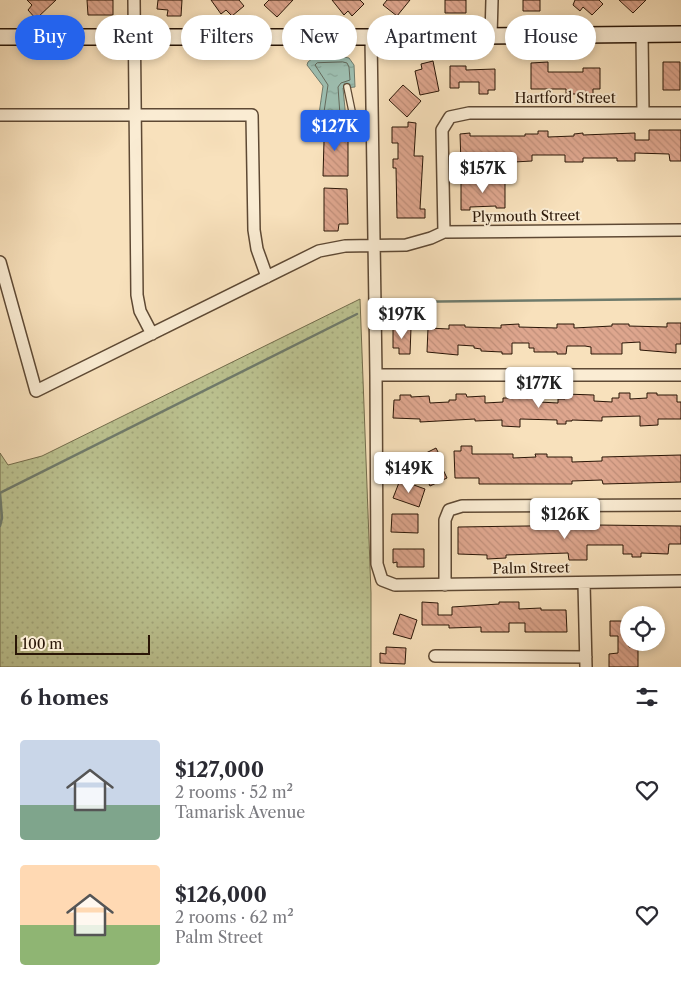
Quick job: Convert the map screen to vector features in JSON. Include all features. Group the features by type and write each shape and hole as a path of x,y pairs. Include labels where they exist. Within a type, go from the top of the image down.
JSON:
{"street":[{"path":"134,0 134,15"},
{"path":"492,0 492,15"},
{"path":"642,34 643,113"},
{"path":"495,36 681,34"},
{"path":"0,37 95,36"},
{"path":"171,36 367,37"},
{"path":"135,60 137,295 140,311 152,334"},
{"path":"371,60 376,375 681,374"},
{"name":"Hartford Street","path":"444,232 442,130 450,117 469,113 681,112"},
{"path":"0,115 252,115 254,230 256,249 267,277"},
{"name":"Plymouth Street","path":"0,262 36,391 319,251 345,246 406,245 444,232 681,230"},
{"name":"Palm Street","path":"376,375 377,564 382,580 395,585 681,581"},
{"path":"445,584 445,520 449,510 462,506 681,505"},
{"path":"435,656 586,662 584,583"}],"lane":[{"path":"347,87 353,116 372,118"}],"green space":[{"path":"360,299 371,593 371,667 0,667 0,453 8,465 42,456"}],"water":[{"path":"310,60 350,60 354,65 355,87 343,88 346,119 336,121 320,117 323,86 307,65"}],"building":[{"path":"27,0 56,0 40,15 32,15 28,10 32,5"},
{"path":"87,0 113,0 113,15 88,15"},
{"path":"158,0 182,0 181,16 167,15 168,10 157,9"},
{"path":"211,0 239,0 244,6 233,15 226,10 221,14"},
{"path":"269,0 293,0 277,17 264,5"},
{"path":"332,0 360,0 364,4 353,15 348,11 344,15"},
{"path":"387,0 410,0 398,15 383,5"},
{"path":"445,0 466,0 466,13 445,13"},
{"path":"523,0 540,0 540,11 523,11"},
{"path":"575,0 599,0 603,4 592,15 583,7 580,11 573,5"},
{"path":"619,0 646,0 633,13"},
{"path":"433,61 439,91 420,95 415,71 422,69 421,64"},
{"path":"548,62 548,72 583,72 583,68 600,68 600,89 593,89 593,94 566,94 566,89 531,89 531,63"},
{"path":"663,62 680,62 680,90 663,90"},
{"path":"450,66 466,66 466,70 495,69 495,90 488,90 488,94 479,94 479,82 459,82 459,88 450,88"},
{"path":"403,85 421,101 407,117 389,100"},
{"path":"408,122 416,123 414,156 423,156 420,209 425,209 425,218 397,218 396,168 393,168 393,159 398,159 398,143 392,143 392,127 408,127"},
{"path":"319,129 348,130 348,176 323,176 324,141 319,141"},
{"path":"649,130 681,130 681,161 670,161 669,154 635,153 635,161 617,161 617,158 583,158 583,162 565,162 565,155 532,155 532,161 514,162 514,153 478,153 478,162 461,163 460,134 470,133 470,136 525,136 525,134 538,134 538,131 548,131 548,137 574,136 574,134 583,133 583,135 635,133 635,140 649,140"},
{"path":"505,180 505,208 496,208 496,206 470,207 470,210 461,210 461,182"},
{"path":"324,188 347,189 348,224 339,224 338,231 324,231"},
{"path":"667,323 681,323 681,344 676,344 676,353 640,350 640,342 622,343 622,354 591,354 591,347 585,346 567,346 566,354 534,352 534,348 529,348 529,343 512,343 512,354 481,351 481,349 474,348 474,346 458,345 458,355 427,352 428,328 449,329 449,325 501,328 501,325 519,324 519,327 557,328 557,324 574,324 574,328 612,326 612,324 667,327"},
{"path":"393,328 411,328 410,354 399,354 399,348 393,348"},
{"path":"619,393 630,393 630,399 647,398 647,393 677,395 677,402 681,402 681,419 658,419 658,425 640,426 640,416 602,417 602,421 572,420 566,421 566,424 557,424 557,420 520,419 520,427 502,426 502,420 475,421 475,419 420,422 420,419 393,418 394,400 400,400 400,395 411,395 411,397 429,396 430,403 449,402 449,400 456,400 456,394 466,394 467,397 485,396 485,403 503,402 503,398 509,398 509,394 539,396 539,402 558,403 558,399 565,399 565,394 594,395 594,401 612,402 612,398 619,398"},
{"path":"461,446 472,446 472,454 513,454 513,458 536,457 535,454 547,454 547,457 572,457 572,462 602,461 602,457 681,455 681,482 603,484 602,480 572,481 572,484 479,484 479,478 455,478 454,451 461,451"},
{"path":"436,448 441,458 438,459 447,478 430,486 416,458"},
{"path":"400,480 425,489 419,507 393,498"},
{"path":"392,514 418,514 418,533 391,532"},
{"path":"681,526 681,544 669,544 668,554 641,553 641,557 623,554 623,545 587,545 587,560 569,560 568,553 506,555 506,558 487,559 487,555 458,554 458,527"},
{"path":"393,549 424,549 424,567 397,567 397,562 393,563"},
{"path":"422,602 438,603 438,615 452,615 452,607 499,604 499,602 519,602 519,609 566,610 567,632 525,632 525,623 509,623 509,632 481,632 481,627 449,628 449,625 422,625"},
{"path":"400,614 417,620 411,639 393,634"},
{"path":"610,621 620,621 620,651 638,651 638,667 609,667 609,654 618,653 618,636 610,636"},
{"path":"386,647 406,648 405,664 380,663 380,653 386,654"}],"waterway":[{"path":"392,302 681,299"},
{"path":"0,526 2,518 0,493 357,314"}]}
